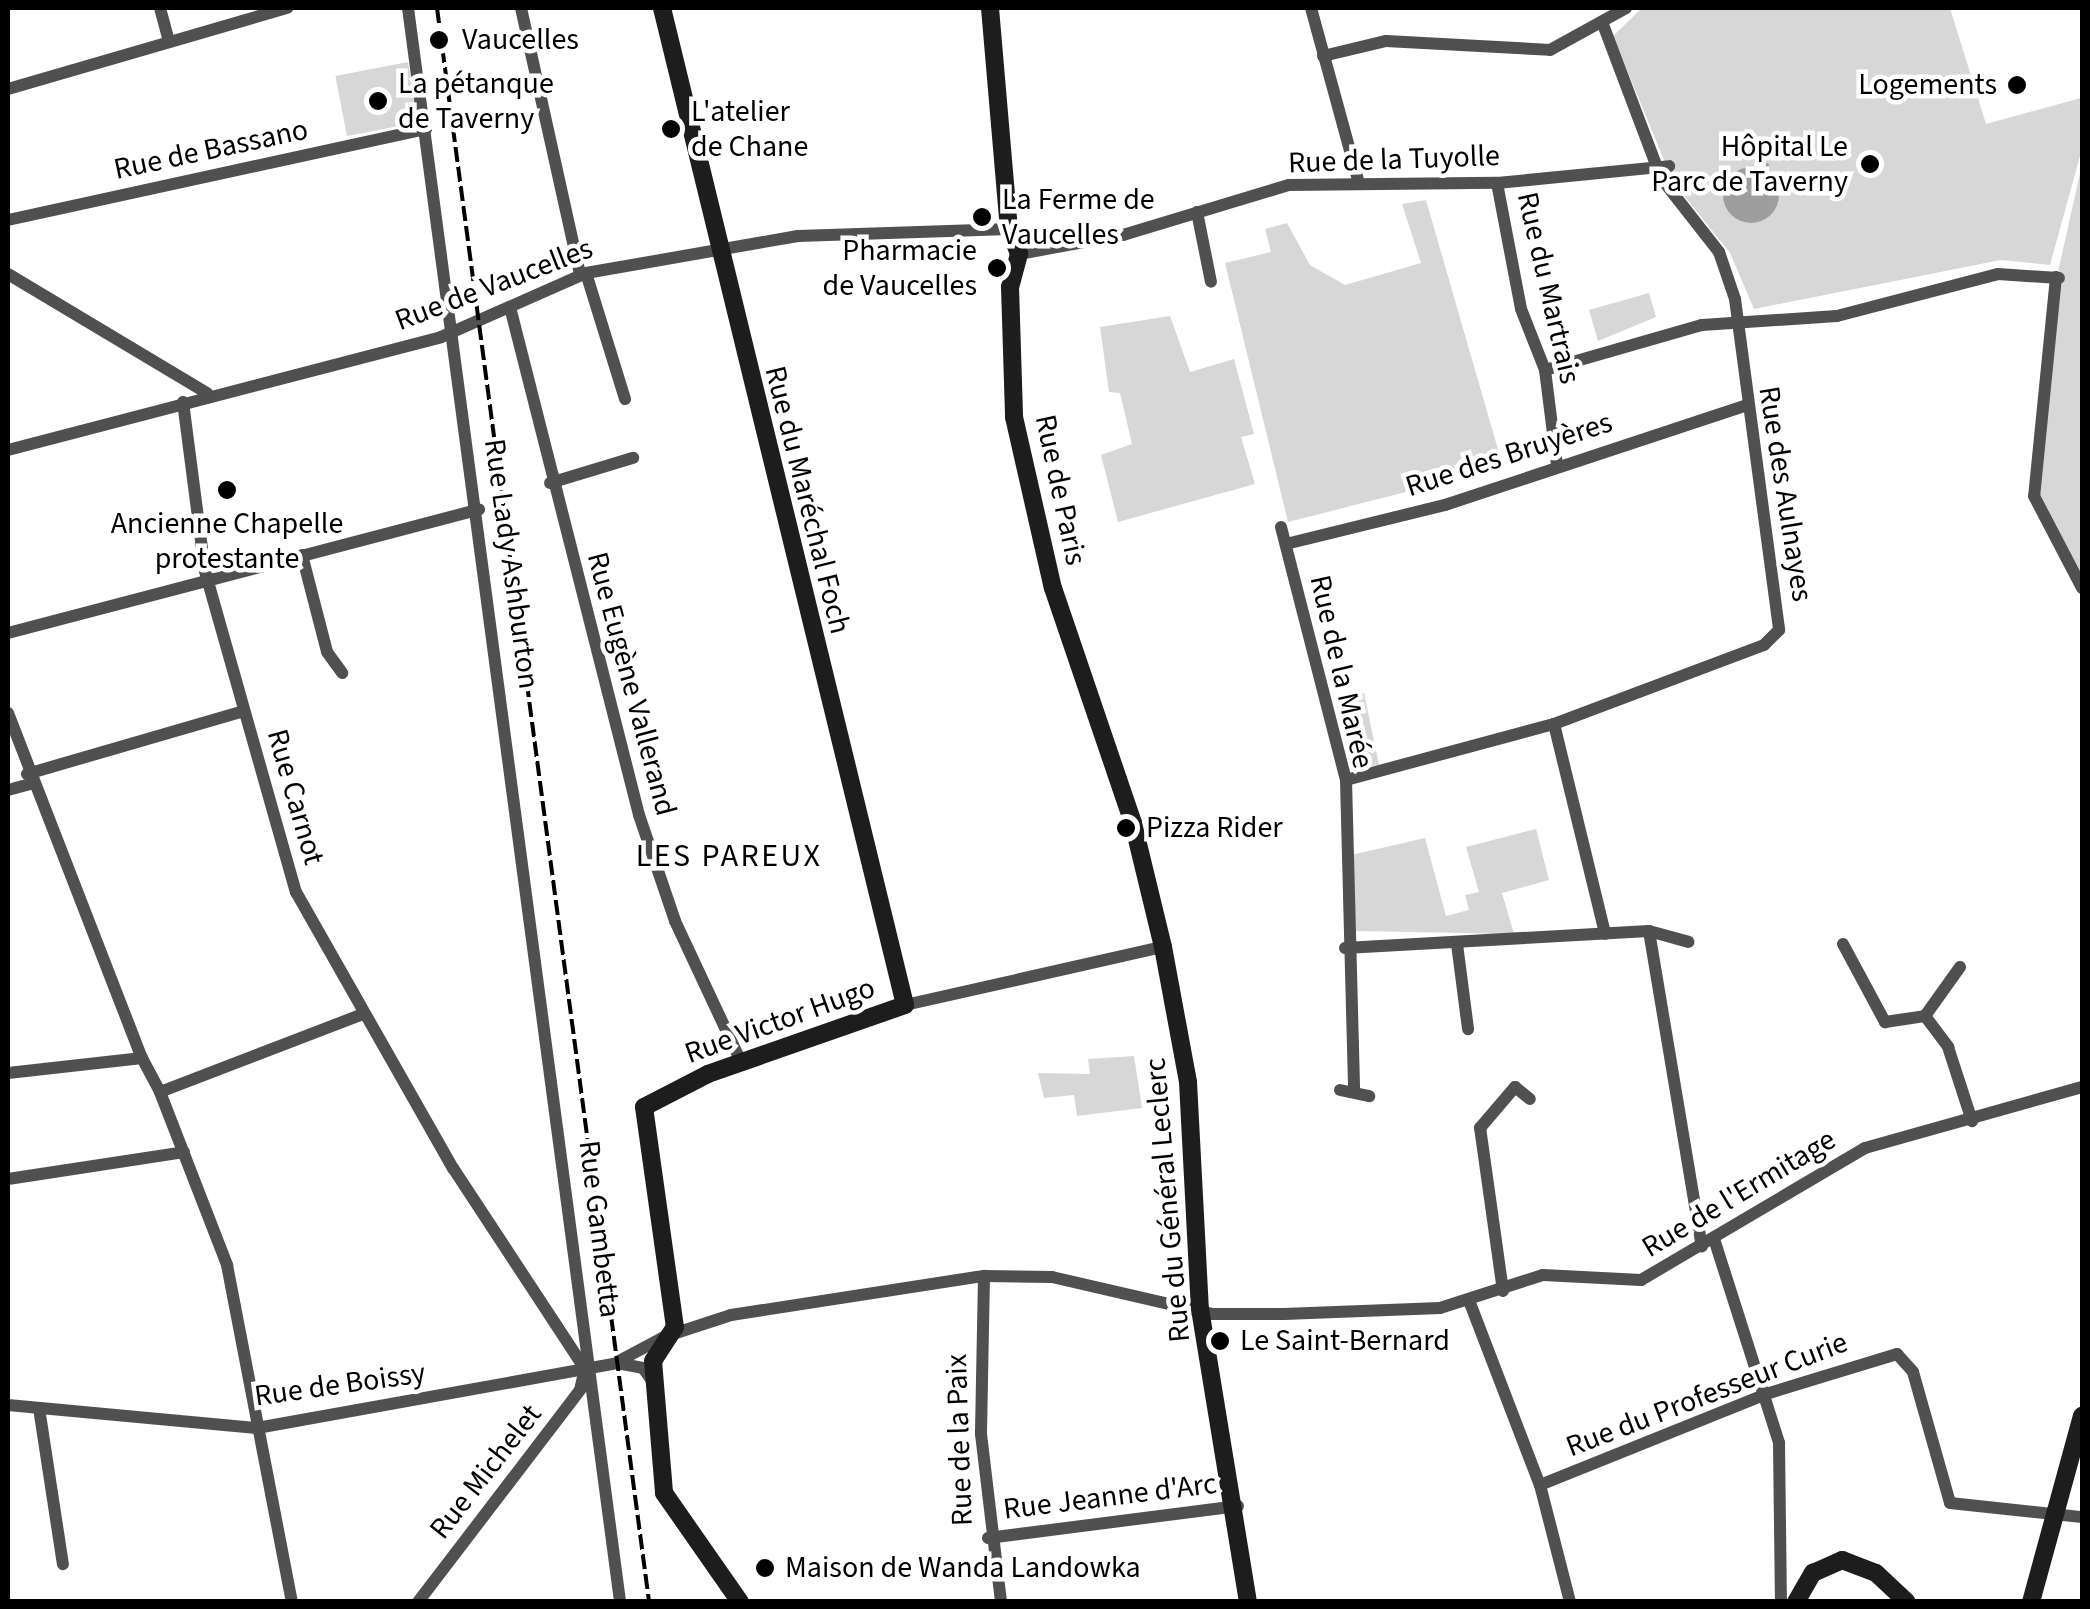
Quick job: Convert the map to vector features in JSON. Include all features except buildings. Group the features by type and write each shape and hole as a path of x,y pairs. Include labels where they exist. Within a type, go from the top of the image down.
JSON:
{"street":[{"path":"160,8 169,42"},
{"path":"8,89 287,8"},
{"name":"Rue Lady Ashburton","path":"408,8 561,1128"},
{"path":"521,8 583,274 624,399"},
{"name":"Rue du Maréchal Foch","path":"662,8 714,245 905,1005"},
{"path":"990,8 1008,230 1019,254"},
{"path":"1311,8 1359,183"},
{"path":"1324,56 1386,41 1539,51 1604,28 1626,8"},
{"name":"Rue des Aulnayes","path":"1554,724 1775,638 1738,322 1718,252 1664,167 1604,28"},
{"name":"Rue de Bassano","path":"8,220 426,130"},
{"name":"Rue de la Tuyolle","path":"1019,254 1197,212 1289,185 1497,184 1664,167"},
{"name":"Rue du Martrais","path":"1497,184 1520,309 1546,370 1557,465"},
{"path":"1197,212 1211,282"},
{"name":"Rue de Vaucelles","path":"8,450 206,393 454,330 583,274 714,245 1008,230"},
{"name":"Rue de Paris","path":"1019,254 1010,287 1014,417 1031,502 1168,972"},
{"path":"8,274 206,393"},
{"path":"1546,370 1602,360 1662,334 1738,322 1837,316 1998,274 2058,277 2034,496 2082,588"},
{"name":"Rue Eugène Vallerand","path":"510,307 550,483 648,842 742,1062"},
{"name":"Rue Carnot","path":"183,402 206,575 296,892 361,1014 454,1170 561,1342 588,1368"},
{"name":"Rue des Bruyères","path":"1286,544 1745,406"},
{"path":"550,483 634,458"},
{"path":"8,633 206,575 479,509"},
{"name":"Rue de la Marée","path":"1281,527 1346,780 1347,1090 1369,1096"},
{"path":"302,554 327,652 342,673"},
{"path":"8,790 29,779 244,711"},
{"path":"8,717 29,779 142,1058 160,1092 227,1266 292,1602"},
{"path":"1346,780 1554,724 1605,934"},
{"path":"1649,932 1709,1245 1766,1394 1781,1469 1781,1602"},
{"path":"1345,948 1649,932 1689,942"},
{"path":"1457,944 1468,1029"},
{"path":"1843,944 1885,1022 1925,1016 1960,968"},
{"name":"Rue Victor Hugo","path":"670,1335 644,1107 742,1062 905,1005 1163,948"},
{"name":"Rue du Général Leclerc","path":"1168,972 1190,1096 1200,1309 1238,1506 1248,1602"},
{"path":"160,1092 361,1014"},
{"path":"1925,1016 1948,1046 1972,1122"},
{"path":"8,1073 142,1058"},
{"path":"2064,1099 2082,1086"},
{"path":"1503,1291 1480,1128 1515,1087 1530,1099"},
{"path":"2064,1099 2082,1102"},
{"name":"Rue de l'Ermitage","path":"1200,1309 1470,1303 1542,1275 1641,1280 1709,1245 1865,1148 2064,1099"},
{"name":"Rue Gambetta","path":"561,1128 588,1368"},
{"path":"8,1179 185,1154"},
{"name":"Rue de Boissy","path":"8,1405 257,1428 617,1362 670,1335 731,1316 984,1276 1052,1277 1200,1309"},
{"name":"Rue de la Paix","path":"984,1276 988,1538 1001,1602"},
{"path":"1470,1303 1540,1485 1570,1602"},
{"path":"670,1335 654,1354 668,1505 740,1602"},
{"path":"561,1342 587,1336"},
{"name":"Rue du Professeur Curie","path":"1540,1485 1766,1394 1902,1356 1946,1499 2052,1517 2082,1517"},
{"path":"617,1362 643,1368 654,1383"},
{"path":"588,1368 620,1602"},
{"name":"Rue Michelet","path":"418,1602 574,1398 588,1368"},
{"path":"39,1408 63,1564"},
{"path":"2031,1602 2082,1416"},
{"name":"Rue Jeanne d'Arc","path":"988,1538 1238,1506"},
{"path":"1796,1602 1814,1574 1842,1560 1865,1566 1907,1602"}],"shaded area":[{"name":"Hôpital Le Parc de Taverny","path":"1642,8 1950,8 1986,124 2081,98 2082,8 2082,590 2037,508 2054,290 2080,173 2080,156 2050,265 2001,260 1754,309 1730,253 1673,182 1613,36"},
{"name":"La pétanque de Taverny","path":"408,62 420,122 347,136 335,76"},
{"path":"1751,167 1770,176 1779,195 1770,214 1751,223 1732,214 1723,195 1732,176"},
{"path":"1426,200 1499,453 1454,465 1457,479 1288,522 1225,263 1271,252 1265,229 1287,223 1310,265 1345,285 1421,263 1402,204"},
{"path":"1649,293 1656,317 1598,341 1589,310"},
{"path":"1170,316 1190,372 1234,359 1254,434 1241,437 1255,484 1118,522 1101,455 1132,444 1120,393 1109,392 1100,327"},
{"path":"1364,693 1379,765 1353,768 1335,700"},
{"path":"1536,829 1549,880 1502,893 1514,934 1356,931 1351,855 1425,838 1446,916 1469,910 1465,895 1479,892 1466,847"},
{"path":"1134,1056 1142,1108 1077,1116 1074,1095 1044,1098 1038,1073 1090,1074 1088,1059"}],"waterway":[{"path":"1774,158 1789,146"},
{"path":"1761,173 1767,165"}],"railway":[{"path":"437,8 649,1602"}],"place":[{"name":"Vaucelles","path":"439,40"},
{"name":"Logements","path":"2017,85"},
{"name":"La pétanque de Taverny","path":"378,101"},
{"name":"L'atelier de Chane","path":"671,129"},
{"name":"Hôpital Le Parc de Taverny","path":"1870,164"},
{"name":"La Ferme de Vaucelles","path":"982,217"},
{"name":"Pharmacie de Vaucelles","path":"997,268"},
{"name":"Ancienne Chapelle protestante","path":"227,490"},
{"name":"Pizza Rider","path":"1126,828"},
{"name":"Le Saint-Bernard","path":"1220,1341"},
{"name":"Maison de Wanda Landowka","path":"765,1568"}],"district":[{"name":"LES PAREUX","path":"729,856"}]}
